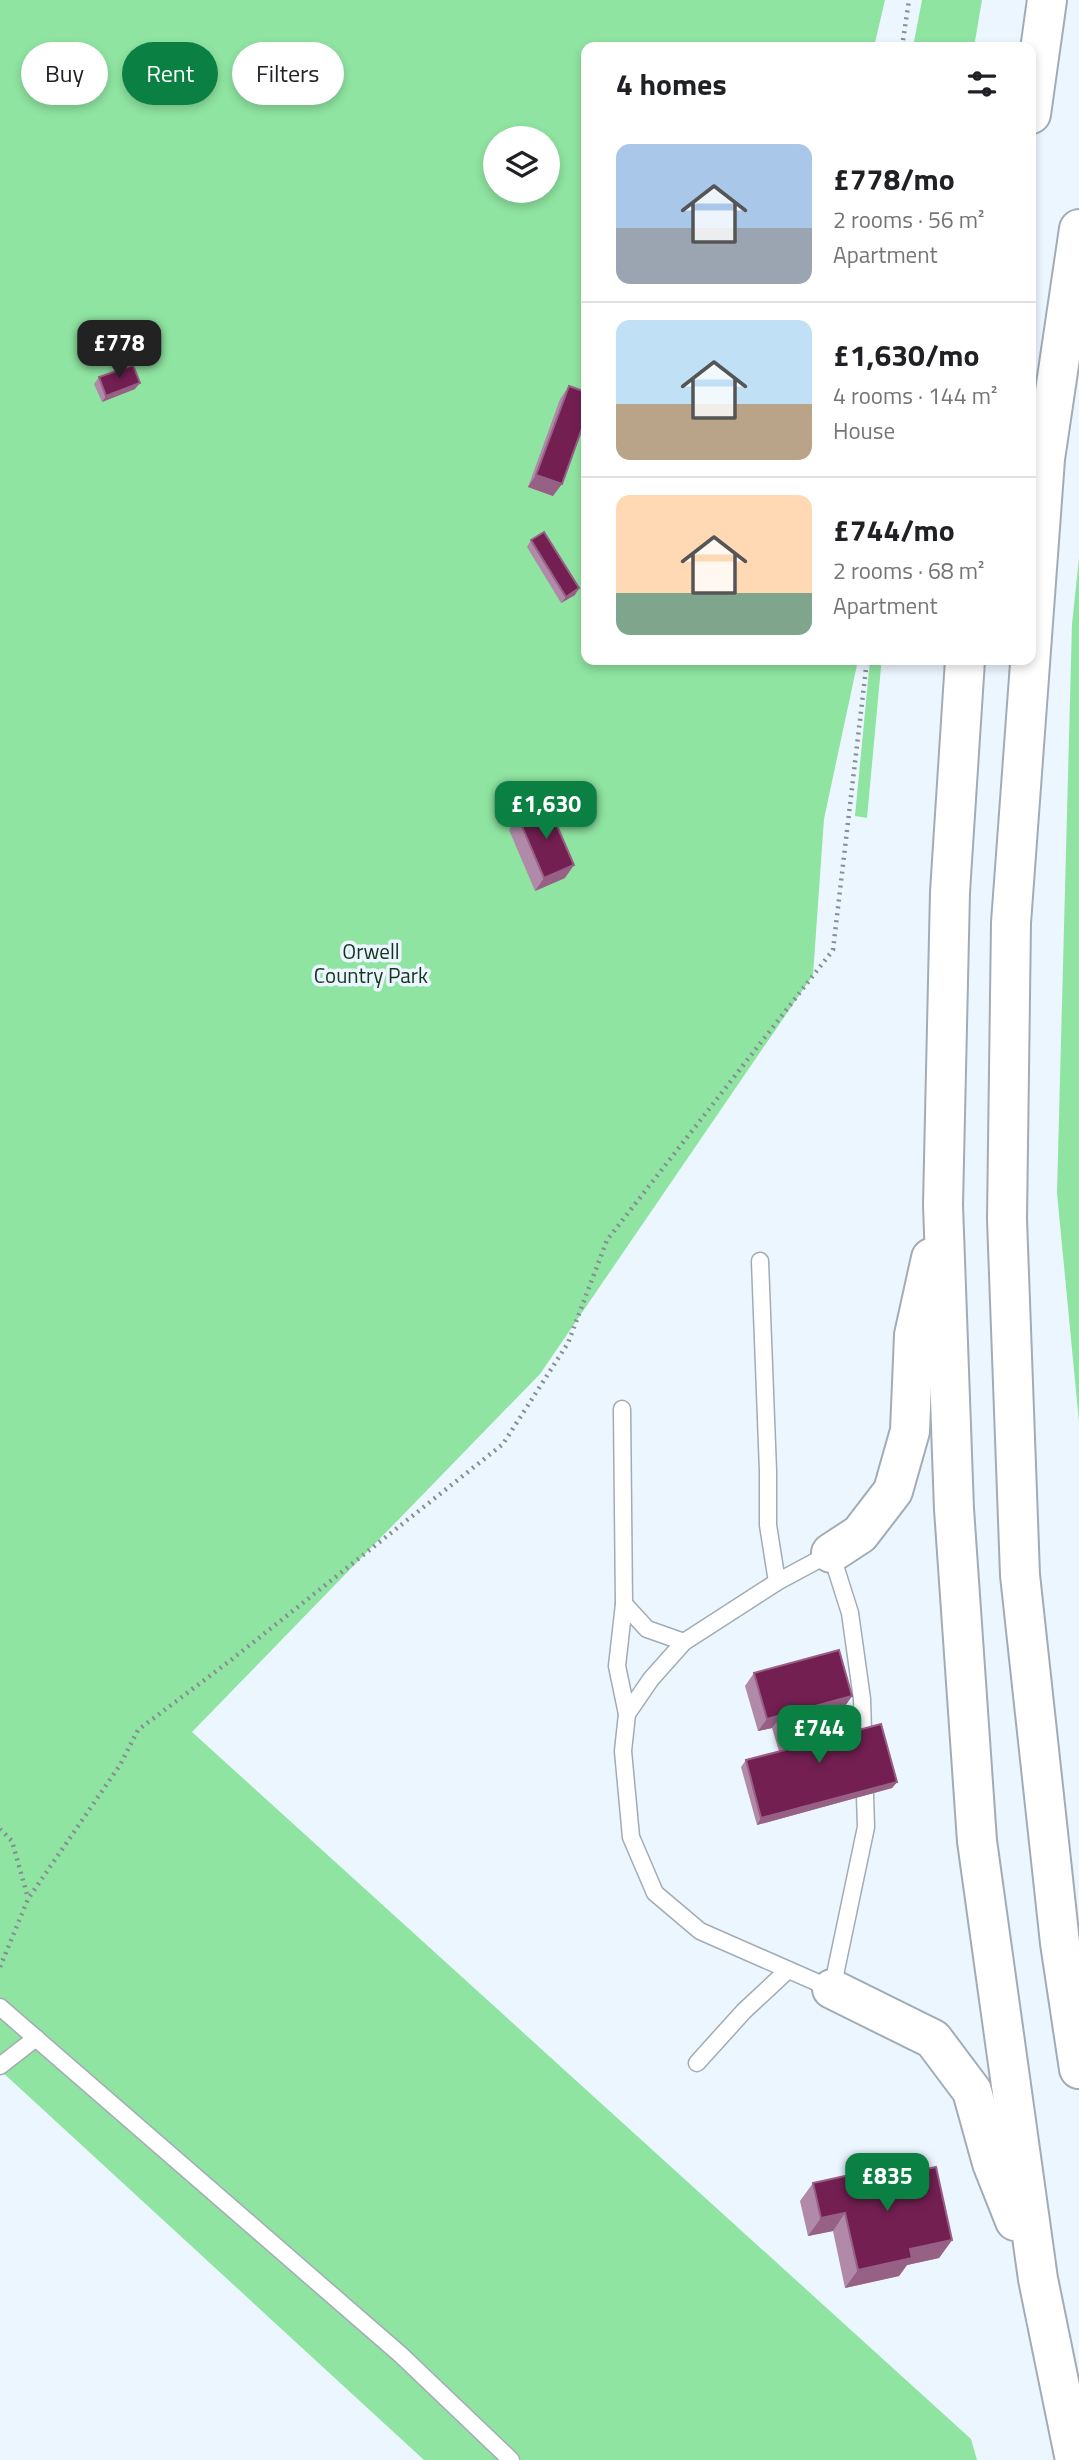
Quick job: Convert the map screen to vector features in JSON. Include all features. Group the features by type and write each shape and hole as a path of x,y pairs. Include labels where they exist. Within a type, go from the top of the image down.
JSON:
{"highway":[{"path":"1036,78 1047,0"},
{"path":"1036,582 1045,459 1079,229"},
{"path":"965,665 950,892 943,1205 954,1509 977,1841 1038,2279 1075,2460"},
{"path":"1030,665 1011,923 1007,1219 1020,1575 1060,1942 1079,2069"},
{"path":"831,1553 860,1534 893,1491 910,1431 914,1335 943,1205"},
{"path":"832,1989 933,2039 972,2091 992,2163 1038,2279"}],"lane":[{"path":"760,1261 768,1525 777,1582"},
{"path":"622,1409 624,1604 617,1667 627,1714 623,1751 631,1837 656,1893 700,1931 832,1989 866,1827 862,1699 850,1613 831,1553 777,1582 684,1642 651,1678 627,1714"},
{"path":"624,1604 647,1629 684,1642"},
{"path":"697,2063 744,2011 788,1970"},
{"path":"0,2007 401,2355 511,2460"},
{"path":"0,2066 36,2038"}],"path":[{"path":"903,42 909,0"},
{"path":"0,1967 28,1899 120,1765 138,1730 231,1660 503,1444 568,1343 607,1240 833,950 866,665"},
{"path":"0,1829 12,1841 28,1899"}],"green space":[{"name":"Orwell Country Park","path":"0,0 885,0 875,42 581,42 581,665 857,665 824,819 813,975 540,1374 192,1732 971,2439 977,2460 424,2460 0,2070"},
{"path":"922,0 982,0 975,42 914,42"},
{"path":"1079,558 1079,1422 1057,1193 1072,624"},
{"path":"870,665 881,665 867,818 855,816"}],"building":[{"path":"133,365 140,383 106,396 99,377"},
{"path":"569,386 581,390 581,431 562,484 536,475"},
{"path":"544,532 579,588 566,597 531,540"},
{"path":"548,805 574,865 544,878 518,817"},
{"path":"839,1650 852,1696 767,1719 754,1673"},
{"path":"821,1709 829,1738 881,1724 897,1782 761,1818 746,1760 785,1750 777,1721"},
{"path":"936,2167 952,2240 910,2249 912,2258 858,2270 845,2213 821,2218 813,2183 882,2168 885,2178"}]}
